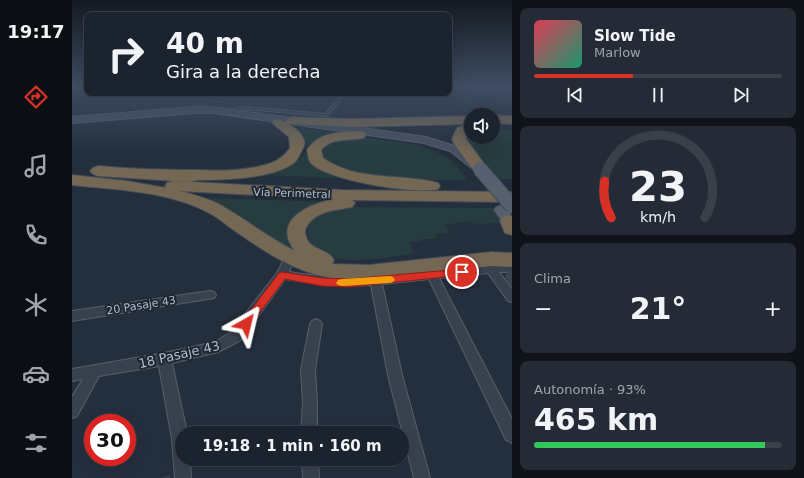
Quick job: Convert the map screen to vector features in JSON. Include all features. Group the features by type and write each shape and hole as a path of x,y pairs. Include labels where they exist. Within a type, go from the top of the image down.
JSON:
{"highway":[{"path":"500,119 512,120"},
{"path":"271,120 353,123 464,120"},
{"path":"158,176 228,175 257,171 280,164 291,157 295,152 297,143 295,135 271,120"},
{"path":"500,124 512,125"},
{"path":"464,130 462,131 459,138 477,172"},
{"path":"359,135 336,137 321,142 314,150 316,160 328,169 349,175 389,182 432,186"},
{"name":"Vía Perimetral","path":"72,169 158,176 286,182 432,186 512,184"},
{"path":"72,179 151,190 204,204 217,210 290,257 325,270 349,273 492,259 512,260"},
{"name":"Vía Perimetral","path":"72,179 286,194 412,197 512,197"},
{"path":"412,197 344,203 320,208 309,214 299,223 296,233 297,241 306,252 318,258 333,262 352,264 386,263 485,254 502,250 512,244"}],"main road":[{"path":"72,120 195,114 230,114 416,138 436,142 458,152 477,172 509,218"},
{"path":"72,124 102,119"},
{"path":"271,120 432,146 453,155 477,172"}],"street":[{"name":"18 Pasaje 43","path":"72,375 164,360 218,347 236,336 282,275 290,257"},
{"path":"282,275 322,282 349,283 512,268"},
{"path":"491,269 512,298"},
{"path":"432,275 512,435"},
{"path":"376,281 395,374 422,478"},
{"name":"20 Pasaje 43","path":"72,316 210,295"},
{"path":"309,426 310,401 308,370 316,324"},
{"path":"164,360 180,439 180,478"},
{"path":"72,411 96,371"},
{"path":"310,466 311,478"}],"lane":[{"path":"230,114 238,109 244,108"},
{"path":"250,108 326,115 332,108"}],"green space":[{"path":"292,127 343,133 311,154 354,179 263,175 292,164 305,152 306,144 302,136"},
{"path":"500,129 512,130 512,179 498,179 480,160 470,144 500,144"},
{"path":"358,137 405,143 439,153 452,161 467,180 410,180 366,175 332,167 318,153 321,148 330,142"},
{"path":"205,198 334,202 310,207 295,254 246,222"},
{"path":"355,207 494,208 503,223 475,224 470,221 445,225 450,233 436,234 436,239 422,239 420,241 409,242 414,254 351,260 332,257 323,254 316,249 308,236 308,229 316,216 332,209"}],"slow traffic":[{"path":"342,283 390,280"}],"route":[{"path":"246,324 282,275 322,282 361,283 462,272"}]}
